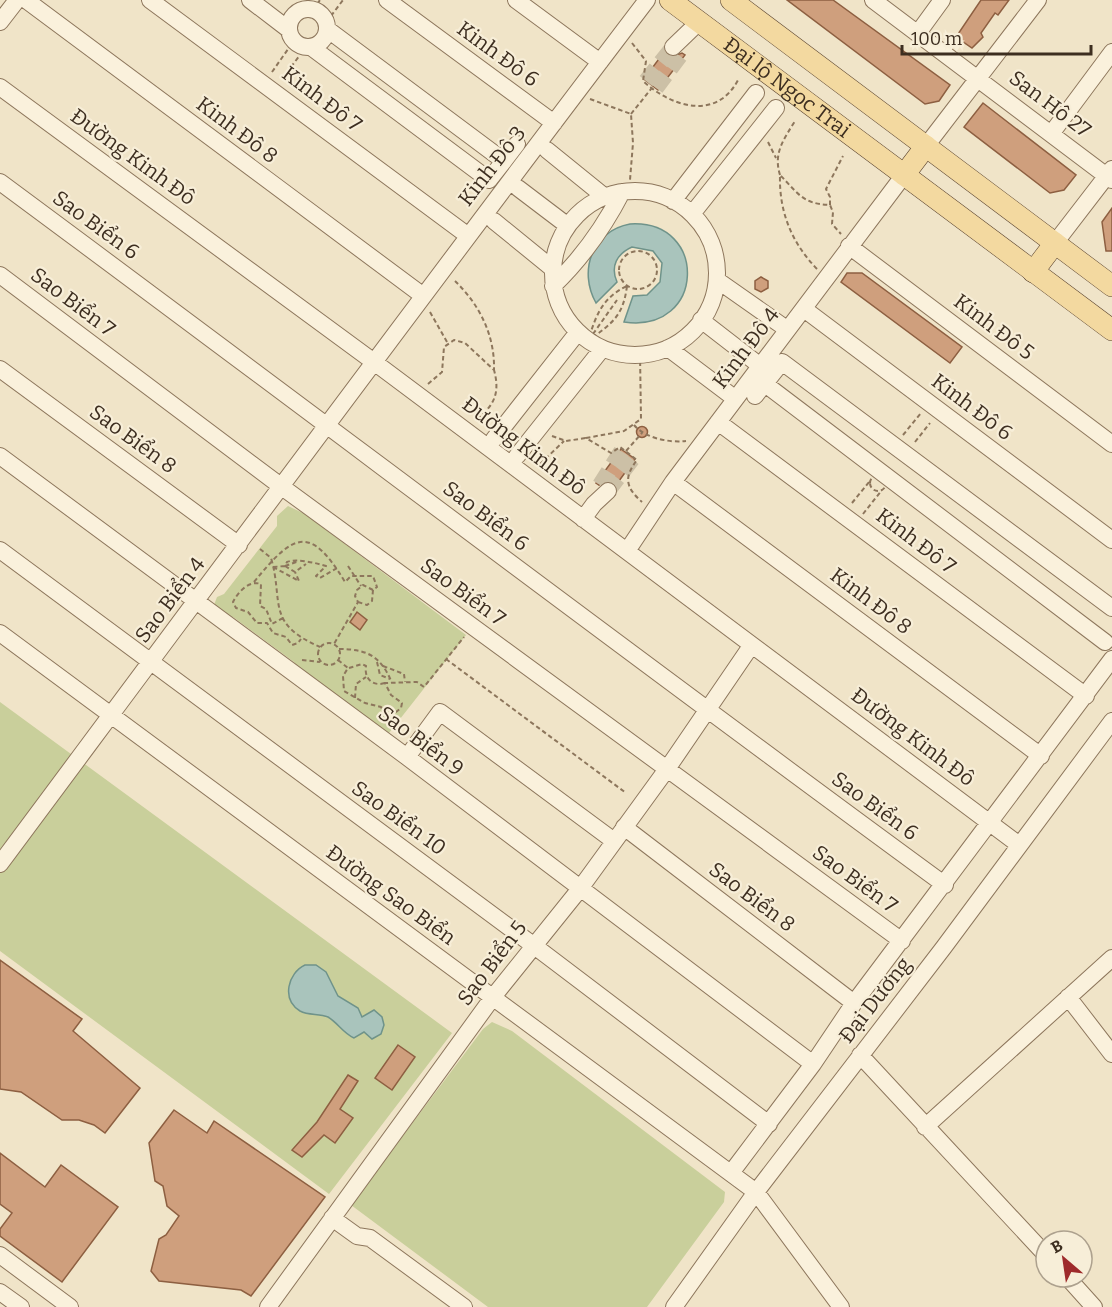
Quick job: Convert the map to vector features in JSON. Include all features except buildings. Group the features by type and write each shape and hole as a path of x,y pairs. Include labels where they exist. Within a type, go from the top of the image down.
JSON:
{"main road":[{"name":"Đại lộ Ngọc Trai","path":"670,0 694,28 904,175 1112,330"},
{"name":"Đại lộ Ngọc Trai","path":"730,0 1112,286"},
{"path":"904,175 926,146"},
{"path":"1034,272 1055,243"}],"street":[{"path":"0,22 17,0"},
{"name":"Kinh Đô 8","path":"26,0 422,296"},
{"name":"Kinh Đô 7","path":"150,0 467,235"},
{"path":"287,0 311,7 319,12 327,26 359,53 504,160"},
{"name":"Kinh Đô 6","path":"387,0 554,123"},
{"path":"516,0 600,62"},
{"name":"Kinh Đô 3","path":"374,362 467,235 647,0"},
{"name":"San Hô 27","path":"873,0 1051,134 1110,175"},
{"path":"918,33 942,0"},
{"path":"926,146 1038,0"},
{"path":"256,2 300,41 468,164 486,186 517,144"},
{"path":"300,41 291,18 311,7"},
{"path":"300,41 322,41 327,26"},
{"path":"678,50 694,28"},
{"path":"1051,134 1112,52"},
{"path":"344,71 359,53"},
{"path":"368,89 382,70"},
{"path":"382,100 396,81"},
{"name":"Đường Kinh Đô","path":"0,87 374,362 1018,844"},
{"path":"673,201 756,93"},
{"path":"413,123 428,104"},
{"path":"692,214 776,108"},
{"path":"428,134 442,115"},
{"path":"443,145 458,126"},
{"path":"718,143 737,157"},
{"path":"468,164 482,145"},
{"path":"547,150 605,197"},
{"name":"Kinh Đô 4","path":"627,551 673,482 804,309 848,242 904,175"},
{"path":"1055,243 1110,175"},
{"name":"Sao Biển 6","path":"0,182 328,425 706,711 945,885"},
{"path":"518,188 568,226"},
{"path":"644,191 673,201 692,214 709,237 716,258 717,280 712,301 701,320 686,336 668,348 640,354 625,354 589,341 561,309 553,278 558,246 568,226 582,210 605,197 625,192 644,191"},
{"path":"553,278 570,270 625,192"},
{"path":"494,221 553,278"},
{"name":"Kinh Đô 5","path":"848,242 1112,444"},
{"name":"Sao Biển 7","path":"0,275 282,487 902,941"},
{"path":"717,280 781,325"},
{"name":"Kinh Đô 6","path":"804,309 1112,540"},
{"path":"701,320 754,361"},
{"path":"517,456 537,430 589,341"},
{"path":"494,439 589,341"},
{"path":"668,348 729,394"},
{"path":"732,1173 813,1064 854,1003 1086,696 1107,645 760,390 784,360 1112,608"},
{"name":"Sao Biển 4","path":"0,864 374,362"},
{"name":"Sao Biển 8","path":"0,369 239,545"},
{"name":"Kinh Đô 7","path":"718,422 1086,696"},
{"name":"Sao Biển 9","path":"0,456 407,758 579,890 813,1064"},
{"name":"Kinh Đô 8","path":"673,482 1041,756"},
{"path":"583,519 604,488"},
{"name":"Sao Biển 10","path":"0,550 533,945 769,1124"},
{"name":"Đường Sao Biển","path":"0,633 756,1192 841,1307"},
{"name":"Sao Biển 5","path":"269,1307 493,997 579,890 667,770 751,646"},
{"name":"Sao Biển 8","path":"407,758 440,712 619,834 854,1003"},
{"name":"Đại Dương","path":"674,1307 756,1192 944,947 1018,844 1112,721"},
{"path":"926,1127 1112,958"},
{"path":"1068,997 1112,1054"},
{"path":"861,1055 1034,1242"},
{"path":"332,1218 357,1236 370,1238 464,1307"},
{"path":"0,1255 70,1307"},
{"path":"1078,1289 1094,1307"},
{"path":"0,1292 21,1307"}],"path":[{"path":"327,26 343,0"},
{"path":"631,37 636,52 645,62 643,81 651,89 670,100 695,107 719,100 738,80"},
{"path":"300,41 281,81 270,74 300,41"},
{"path":"625,192 633,143 631,114 651,89"},
{"path":"587,98 631,114"},
{"path":"777,161 779,148 795,121"},
{"path":"760,128 777,161 780,175 779,198 786,223 799,247 820,272"},
{"path":"843,156 826,189 830,196 835,230 848,242"},
{"path":"780,175 792,189 811,204 830,205"},
{"path":"589,341 599,308 612,293 627,286 643,289 654,281 657,269 652,257 646,253 635,252 622,260 620,275 627,286 625,302 615,321 589,341"},
{"path":"454,281 480,309 494,356 497,380 492,406 477,419"},
{"path":"589,341 617,300"},
{"path":"428,384 442,372 445,361 443,353 447,342 430,312"},
{"path":"447,342 454,340 465,343 494,370"},
{"path":"537,430 564,441 624,431 634,425 641,419 640,354"},
{"path":"900,439 921,412 932,420 913,444"},
{"path":"634,425 642,433 673,442 686,441 692,444"},
{"path":"626,452 642,433"},
{"path":"586,438 611,453 620,447 637,460 627,476 627,482 636,498 646,506"},
{"path":"540,464 564,441"},
{"path":"849,507 871,480"},
{"path":"860,516 883,489"},
{"path":"301,639 292,645 286,637 273,633 267,623 257,623 248,612 236,608 233,602 272,561 292,546 308,542 318,544 345,582 351,576 373,576 377,586 373,590 372,602 367,605 358,602"},
{"path":"260,549 272,561 275,591 283,618 301,639 320,647"},
{"path":"285,566 290,560 326,566 316,576 320,578 337,568"},
{"path":"295,572 307,563"},
{"path":"285,566 295,572 300,581 273,567 285,566"},
{"path":"348,566 361,586"},
{"path":"254,582 261,584 260,606 266,609 273,633"},
{"path":"361,586 368,586 373,590"},
{"path":"358,602 355,594 361,586"},
{"path":"333,644 344,628 348,615 358,602"},
{"path":"272,624 283,618"},
{"path":"385,683 391,695 402,703 398,711 392,715 384,713 381,707 355,698 344,691 342,676 348,668 362,664 366,666 366,677 373,683 417,682 424,687 466,635"},
{"path":"320,662 317,654 320,647 326,643 333,644 339,649 364,650 383,666 391,681"},
{"path":"338,660 339,649"},
{"path":"294,663 306,660 329,665 338,660"},
{"path":"338,660 348,668"},
{"path":"377,660 381,675 391,681"},
{"path":"446,660 626,793"},
{"path":"383,666 404,674 405,682"},
{"path":"355,698 356,684 366,677"}],"green space":[{"path":"288,506 305,514 466,635 389,733 296,667 294,662 233,617 228,618 214,605 217,597 224,594 277,526 277,516"},
{"path":"0,702 452,1033 329,1194 0,951"},
{"path":"492,1022 512,1031 725,1192 724,1202 647,1307 488,1307 351,1205 483,1029"}],"water":[{"path":"630,224 656,227 674,239 684,256 687,276 683,295 671,311 651,321 624,322 633,296 647,295 660,282 662,263 653,251 632,247 622,253 616,261 614,271 617,282 596,303 588,278 592,254 598,244 617,228"},
{"path":"305,965 316,965 326,972 338,996 358,1008 362,1017 374,1010 382,1017 384,1025 381,1034 372,1039 364,1032 354,1038 328,1017 303,1013 294,1006 290,1000 289,986 294,974"}],"tunnel":[{"path":"646,81 673,47"},
{"path":"656,88 682,53"},
{"path":"600,485 622,450"},
{"path":"608,491 633,458"}]}
